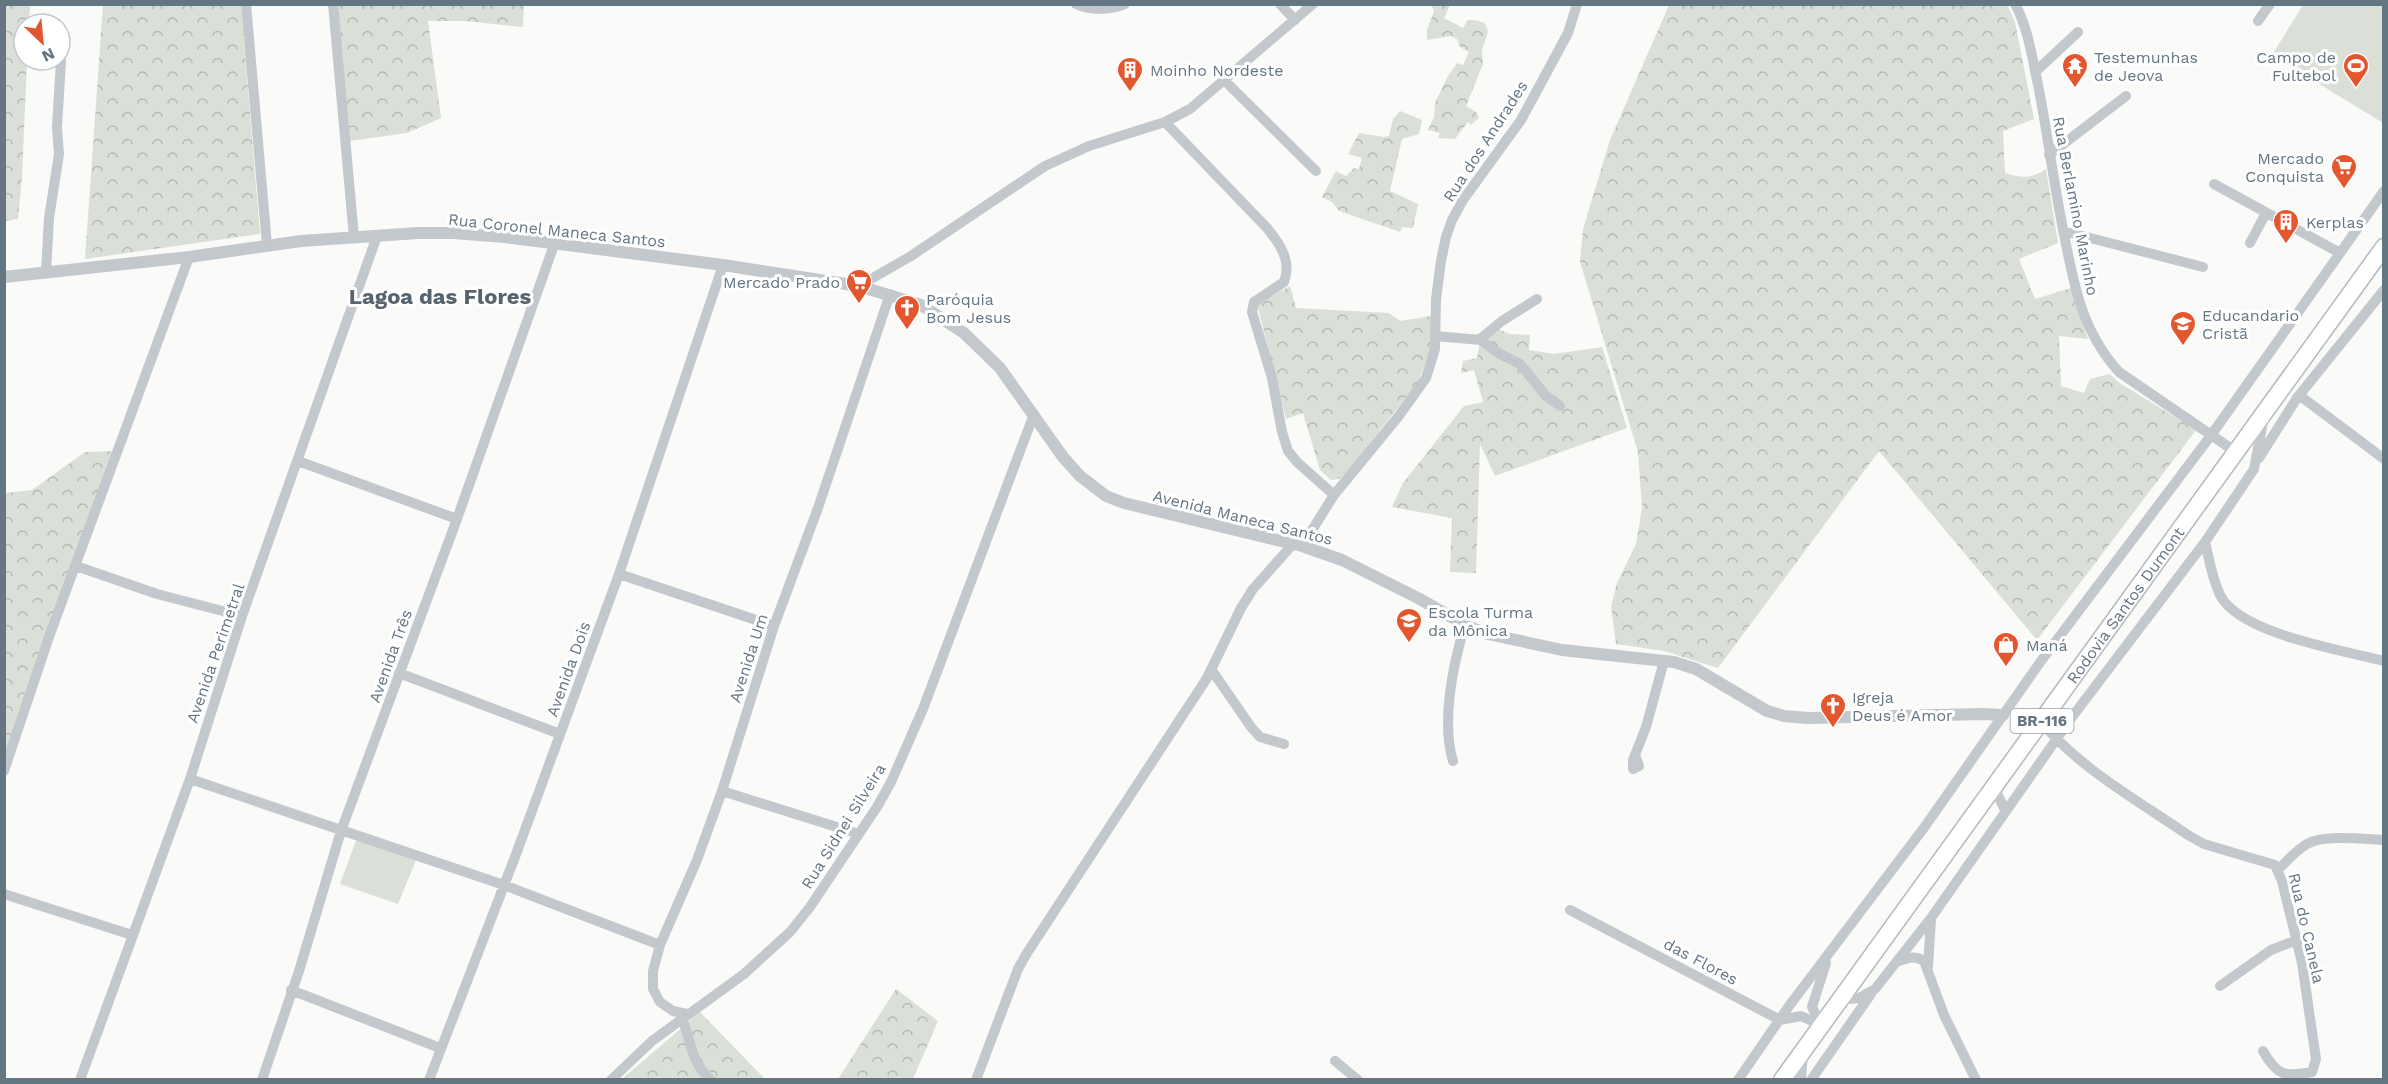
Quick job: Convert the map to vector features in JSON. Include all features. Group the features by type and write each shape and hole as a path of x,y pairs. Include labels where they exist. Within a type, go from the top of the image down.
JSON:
{"highway":[{"name":"Rodovia Santos Dumont","path":"1782,1080 2384,247"}],"street":[{"path":"246,4 267,245"},
{"path":"333,4 354,237"},
{"path":"1076,4 1110,9 1125,4"},
{"path":"1280,4 1294,20"},
{"path":"859,286 912,256 1018,182 1055,161 1089,146 1165,122 1190,109 1312,4"},
{"name":"Rua dos Andrades","path":"975,1080 1018,969 1027,953 1211,669 1253,589 1298,545 1334,495 1419,390 1431,365 1436,336 1436,299 1441,261 1452,220 1463,200 1521,120 1568,33 1577,4"},
{"name":"Rua Berlamino Marinho","path":"2015,4 2025,28 2035,72 2071,273 2083,316 2105,356 2119,372 2236,452"},
{"path":"2258,21 2270,4"},
{"path":"2035,72 2078,32"},
{"path":"46,272 49,218 59,154 57,127 60,72"},
{"path":"1225,81 1316,171"},
{"path":"2049,154 2126,96"},
{"path":"1165,122 1268,228 1282,248 1286,266 1284,282 1258,299 1252,305 1252,312 1272,378 1288,451 1334,495"},
{"path":"2214,184 2340,253"},
{"path":"1738,1080 1926,825 2121,552 2212,434 2384,191"},
{"path":"2250,243 2266,213"},
{"path":"2063,231 2203,267"},
{"name":"Rua Coronel Maneca Santos","path":"4,277 189,257 267,245 354,237 418,233 478,234 723,265 859,286 890,294"},
{"name":"Avenida Perimetral","path":"80,1080 189,779 242,616 377,236"},
{"name":"Avenida Três","path":"262,1080 299,971 341,831 457,519 554,245"},
{"path":"4,771 189,257"},
{"name":"Avenida Dois","path":"429,1080 619,574 723,265"},
{"path":"1811,1080 1875,989 1931,918 2056,739 2205,542 2254,469 2299,395 2384,290"},
{"name":"Avenida Maneca Santos","path":"890,294 921,305 945,318 964,333 1000,368 1064,457 1091,486 1106,496 1124,503 1298,545 1342,560 1382,579 1465,625 1488,634 1529,644 1608,656 1664,661 1696,669 1767,711 1784,716 1808,718 2003,715"},
{"name":"Avenida Um","path":"685,1016 665,1006 653,989 653,971 660,945 722,791 774,626 818,508 890,294"},
{"path":"1480,339 1502,321 1537,299"},
{"path":"1436,336 1480,339 1498,353 1520,363 1546,396 1560,406"},
{"path":"2299,395 2384,459"},
{"path":"2254,469 2265,411"},
{"name":"Rua Sidnei Silveira","path":"611,1080 652,1041 744,974 790,932 810,907 859,834 891,782 923,709 1034,414"},
{"path":"298,461 457,519"},
{"path":"2205,542 2213,576 2221,597 2233,610 2250,622 2278,634 2384,661"},
{"path":"76,566 157,594 242,616"},
{"path":"619,574 774,626"},
{"path":"1453,761 1448,746 1448,730 1454,667 1465,625"},
{"path":"1635,755 1646,727 1664,661"},
{"path":"1211,669 1251,727 1260,736 1284,744"},
{"path":"399,673 560,734"},
{"name":"Rua do Canela","path":"2042,722 2056,739 2100,777 2188,835 2204,843 2275,866 2278,870 2302,963 2316,1059 2312,1072 2296,1075 2282,1074 2272,1067 2263,1051"},
{"path":"189,779 504,885 660,945"},
{"path":"1994,787 2005,810"},
{"path":"722,791 859,834"},
{"path":"2278,870 2289,857 2308,843 2319,839 2384,840"},
{"path":"4,894 132,935"},
{"name":"das Flores","path":"1570,910 1780,1020 1801,1016 1821,1025"},
{"path":"1931,918 1928,967 1944,1015 1976,1080"},
{"path":"2220,986 2271,950 2297,940"},
{"path":"1821,1025 1812,1007 1828,955"},
{"path":"1898,962 1910,957 1919,957 1928,967"},
{"path":"1838,1000 1860,998 1875,989"},
{"path":"291,990 441,1048"},
{"path":"685,1016 695,1061 698,1068 711,1080"},
{"path":"1801,1080 1803,1050"},
{"path":"1335,1061 1358,1080"}],"green space":[{"path":"5,4 30,5 30,12 12,12 12,72 26,72 18,219 5,221"},
{"path":"103,5 241,5 260,234 85,259"},
{"path":"337,5 524,5 523,27 465,21 428,21 441,118 407,133 350,141"},
{"path":"1431,5 1450,5 1444,18 1463,28 1468,20 1485,23 1488,31 1482,51 1483,64 1466,106 1476,112 1479,118 1471,125 1468,122 1455,139 1438,138 1440,133 1428,130 1434,117 1435,103 1448,76 1457,63 1463,65 1469,52 1460,47 1457,39 1451,36 1427,40 1427,30 1434,11"},
{"path":"1669,5 2008,6 2015,22 2034,119 2003,131 2005,173 2026,177 2036,175 2046,169 2058,243 2019,259 2035,299 2071,288 2088,339 2059,336 2061,386 2084,393 2090,379 2110,374 2118,382 2196,430 2037,640 1879,451 1718,668 1664,651 1616,644 1611,606 1617,583 1636,544 1642,508 1638,452 1580,262 1583,229 1610,140"},
{"name":"Campo de Fultebol","path":"2303,5 2383,5 2383,123 2272,55"},
{"path":"1400,111 1422,120 1419,134 1402,139 1390,191 1418,204 1413,228 1402,227 1400,232 1339,211 1332,202 1322,197 1336,171 1346,176 1354,168 1359,169 1362,158 1348,154 1359,133 1389,136 1393,119"},
{"path":"1290,286 1296,308 1389,313 1400,321 1432,316 1430,351 1418,382 1348,471 1339,479 1331,480 1320,470 1303,413 1286,419 1257,304"},
{"path":"1498,329 1510,334 1530,335 1529,350 1554,354 1602,347 1627,428 1495,476 1480,444 1476,573 1450,572 1452,518 1392,507 1403,483 1464,406 1483,402 1474,370 1461,373 1463,361 1477,358 1480,340"},
{"path":"113,451 5,765 5,493 32,490 85,452"},
{"path":"357,838 417,858 398,904 340,884"},
{"path":"896,989 938,1021 913,1079 838,1079"},
{"path":"700,1012 765,1079 621,1080"}],"place":[{"name":"Testemunhas de Jeova","path":"2075,89"},
{"name":"Campo de Fultebol","path":"2356,89"},
{"name":"Moinho Nordeste","path":"1130,93"},
{"name":"Mercado Conquista","path":"2344,190"},
{"name":"Kerplas","path":"2286,245"},
{"name":"Mercado Prado","path":"859,305"},
{"name":"Paróquia Bom Jesus","path":"907,331"},
{"name":"Educandario Cristã","path":"2183,347"},
{"name":"Escola Turma da Mônica","path":"1409,644"},
{"name":"Maná","path":"2006,668"},
{"name":"Igreja Deus é Amor","path":"1833,729"}],"district":[{"name":"Lagoa das Flores","path":"440,296"}]}
